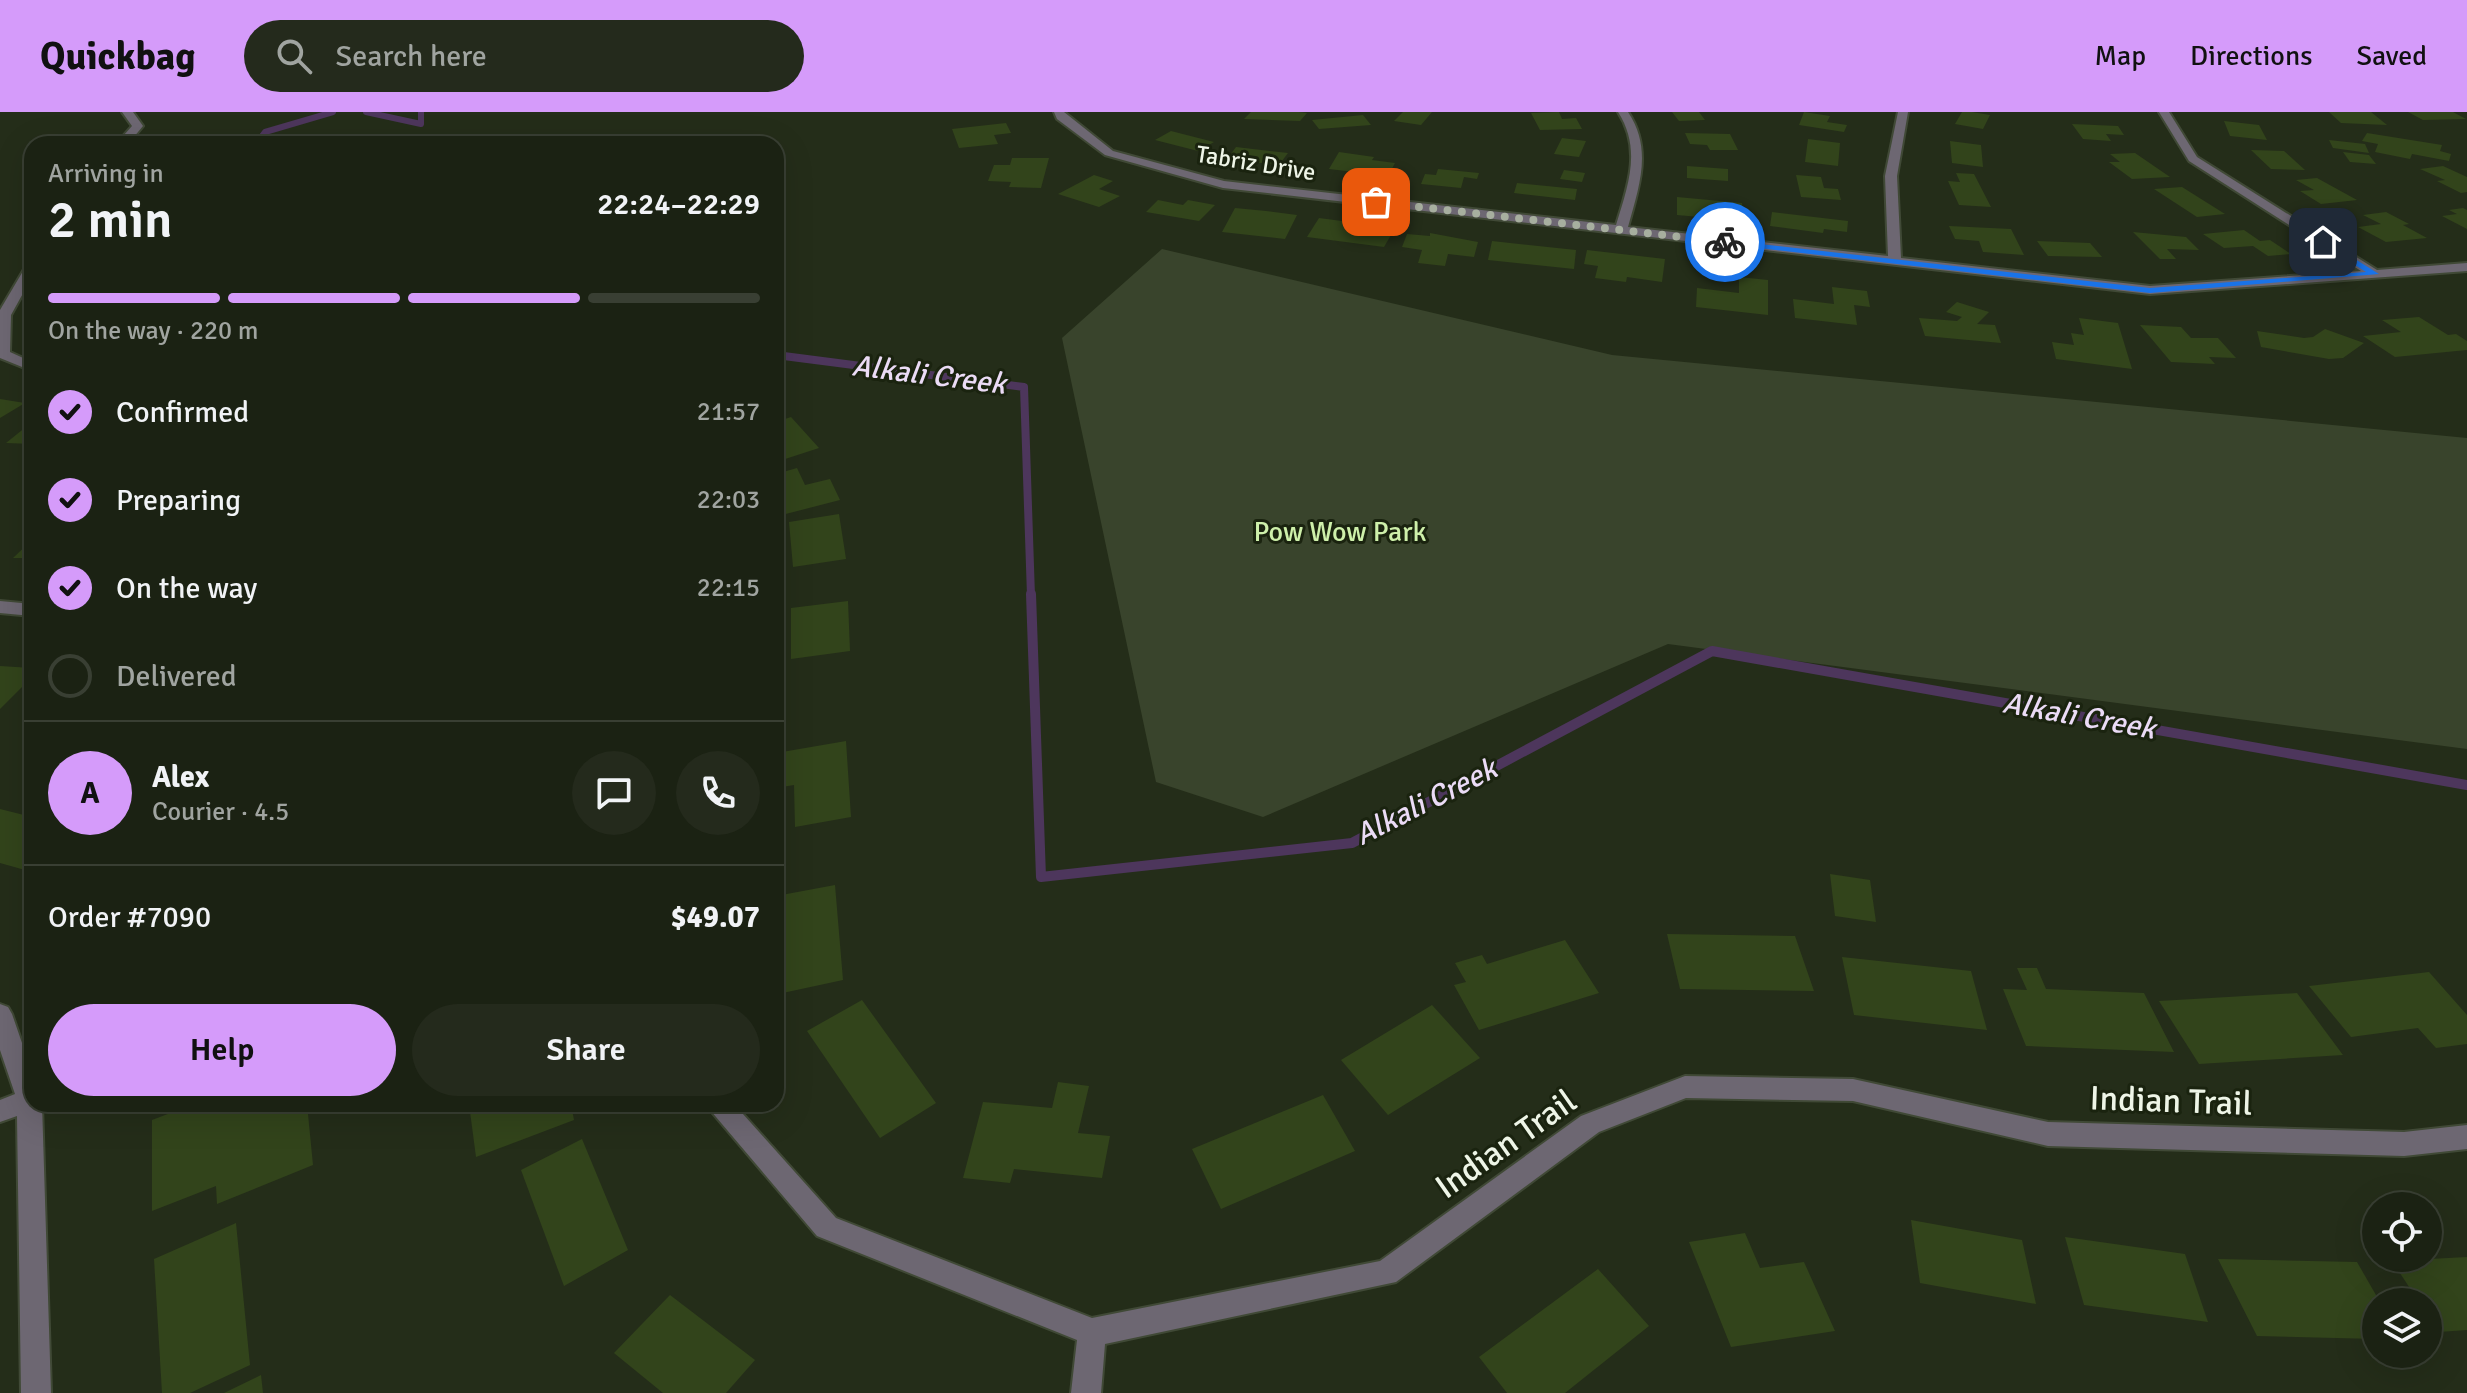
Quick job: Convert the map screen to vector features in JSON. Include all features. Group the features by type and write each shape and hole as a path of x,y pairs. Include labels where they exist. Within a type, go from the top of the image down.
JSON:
{"street":[{"path":"127,112 138,126 129,136"},
{"name":"Tabriz Drive","path":"1059,112 1061,117 1109,153 1223,184 2150,290 2467,267"},
{"path":"1621,230 1639,160 1632,123 1623,112"},
{"path":"1895,261 1891,176 1903,112"},
{"path":"2164,112 2193,159 2375,274"},
{"path":"24,280 4,315 2,354 24,364"},
{"path":"0,607 24,609"},
{"path":"0,1014 24,1082"},
{"name":"Indian Trail","path":"1092,1332 1386,1273 1590,1124 1685,1087 1853,1090 2048,1134 2404,1144 2467,1137"},
{"path":"0,1111 24,1101"},
{"path":"30,1112 36,1393"},
{"path":"725,1112 827,1227 1092,1332 1086,1393"}],"green space":[{"name":"Pow Wow Park","path":"1162,249 1612,355 2467,438 2467,749 1668,644 1263,817 1156,782 1062,338"}],"building":[{"path":"1251,112 1307,113 1300,121 1244,119"},
{"path":"1403,112 1432,112 1421,125 1394,121"},
{"path":"1559,112 1562,119 1576,118 1582,129 1540,130 1531,113"},
{"path":"1672,112 1699,112 1705,120 1679,121"},
{"path":"1804,112 1830,116 1827,122 1847,125 1844,132 1799,125"},
{"path":"1962,112 1990,115 1983,129 1955,124"},
{"path":"2329,112 2371,112 2387,125 2341,123"},
{"path":"2408,112 2453,112 2466,119 2423,120"},
{"path":"1363,115 1371,125 1319,129 1312,120"},
{"path":"2224,121 2259,125 2267,140 2230,136"},
{"path":"1006,123 1011,133 994,135 998,144 959,148 952,129"},
{"path":"2072,124 2118,126 2124,135 2106,134 2111,141 2083,139"},
{"path":"1171,131 1214,142 1198,151 1155,140"},
{"path":"1685,133 1730,134 1738,150 1710,150 1707,145 1690,144"},
{"path":"2367,133 2442,145 2440,151 2451,154 2449,161 2412,154 2410,159 2375,152 2378,144 2362,141"},
{"path":"1562,138 1586,141 1579,157 1554,154"},
{"path":"1808,139 1840,143 1838,166 1805,162"},
{"path":"2329,140 2365,144 2369,153 2333,148"},
{"path":"1950,141 1981,145 1983,167 1952,163"},
{"path":"1236,147 1288,153 1279,165 1227,159"},
{"path":"2251,150 2284,151 2305,170 2271,169"},
{"path":"1339,152 1395,163 1388,176 1329,169"},
{"path":"2343,152 2369,155 2376,164 2350,162"},
{"path":"2135,153 2170,177 2132,179 2109,162 2120,162 2110,154"},
{"path":"1012,158 1049,158 1041,188 1009,187 1011,182 988,181 994,165 1010,165"},
{"path":"1687,166 1728,169 1728,181 1687,178"},
{"path":"2443,166 2467,177 2467,192 2461,193 2437,181 2445,180 2420,169"},
{"path":"1438,169 1479,173 1477,179 1464,177 1461,188 1421,184 1425,174 1436,175"},
{"path":"1564,170 1585,173 1582,182 1560,179"},
{"path":"1956,173 1974,174 1991,207 1959,205 1948,181 1960,182"},
{"path":"1094,175 1113,181 1099,189 1120,196 1099,207 1058,194"},
{"path":"1796,175 1821,177 1824,188 1838,189 1841,200 1801,197"},
{"path":"2317,178 2357,200 2321,204 2300,191 2314,190 2296,180"},
{"path":"1517,183 1577,189 1575,200 1514,193"},
{"path":"2182,187 2225,214 2197,217 2154,189"},
{"path":"1677,197 1742,203 1744,221 1677,215"},
{"path":"1158,200 1183,205 1188,200 1215,205 1199,221 1146,212"},
{"path":"1235,208 1297,215 1285,239 1222,232"},
{"path":"2449,210 2467,210 2467,229 2442,216 2457,214"},
{"path":"1772,212 1848,221 1847,232 1824,229 1823,233 1770,226"},
{"path":"2386,212 2427,238 2386,242 2358,227 2381,224 2363,215"},
{"path":"1319,218 1395,228 1384,247 1307,237"},
{"path":"1949,226 2011,229 2024,255 1983,252 1979,241 1955,239"},
{"path":"2244,230 2260,241 2270,240 2291,254 2268,256 2253,246 2224,248 2203,234"},
{"path":"2133,232 2186,237 2199,250 2167,249 2176,259 2160,259"},
{"path":"1430,233 1478,242 1474,257 1448,254 1445,266 1418,263 1422,250 1402,247 1407,234 1430,236"},
{"path":"1492,241 1576,250 1574,269 1488,260"},
{"path":"2037,241 2090,243 2102,257 2048,256"},
{"path":"1587,250 1665,259 1662,282 1627,277 1626,282 1595,278 1598,266 1584,264"},
{"path":"1739,277 1768,280 1768,315 1696,307 1697,288 1739,293"},
{"path":"1832,287 1867,291 1870,307 1854,305 1857,325 1795,318 1793,299 1834,304"},
{"path":"1957,302 1989,312 1977,324 1995,325 2001,343 1925,336 1919,318 1957,321 1962,317 1946,312"},
{"path":"2419,317 2448,335 2456,334 2467,341 2467,350 2395,357 2363,336 2401,332 2382,320"},
{"path":"2079,318 2118,323 2132,369 2056,359 2052,342 2074,345 2071,333 2084,335"},
{"path":"2140,325 2181,327 2191,338 2218,338 2236,358 2209,357 2215,364 2171,362"},
{"path":"2325,329 2364,343 2343,358 2329,359 2261,347 2257,331 2304,338 2313,337"},
{"path":"0,399 24,403 24,404 0,418"},
{"path":"791,417 819,448 784,459 784,419"},
{"path":"24,428 24,444 6,443"},
{"path":"797,468 805,485 830,479 840,500 784,514 784,472"},
{"path":"839,514 846,559 793,567 789,522"},
{"path":"24,548 24,558 13,558"},
{"path":"848,601 850,651 791,659 791,608"},
{"path":"0,666 24,668 24,685 0,709"},
{"path":"846,741 851,817 795,827 794,785 784,787 784,752"},
{"path":"0,809 24,815 24,870 0,863"},
{"path":"1830,874 1870,880 1876,922 1835,916"},
{"path":"835,885 843,980 784,993 784,895"},
{"path":"1667,934 1795,936 1814,991 1680,989"},
{"path":"1565,940 1599,993 1479,1030 1454,985 1466,982 1455,963 1482,955 1487,964"},
{"path":"1842,957 1971,971 1987,1030 1854,1015"},
{"path":"2017,968 2037,968 2046,989 2144,993 2174,1052 2026,1046 2003,989 2027,990"},
{"path":"2429,972 2467,1015 2467,1044 2436,1048 2418,1028 2351,1037 2309,986"},
{"path":"2297,993 2343,1055 2199,1064 2159,1001"},
{"path":"862,1000 936,1103 880,1138 807,1031"},
{"path":"1432,1005 1480,1058 1388,1115 1341,1060"},
{"path":"1058,1082 1089,1086 1078,1133 1110,1136 1102,1178 1014,1169 1010,1183 963,1178 983,1102 1052,1108"},
{"path":"1323,1095 1355,1151 1221,1209 1192,1149"},
{"path":"173,1112 308,1112 313,1165 217,1204 216,1186 152,1211 152,1120"},
{"path":"470,1112 572,1112 574,1120 476,1157"},
{"path":"582,1139 628,1250 564,1286 521,1170"},
{"path":"1911,1220 2022,1240 2036,1304 1920,1283"},
{"path":"236,1223 250,1365 190,1393 162,1393 154,1259"},
{"path":"1745,1233 1760,1268 1804,1262 1835,1331 1731,1347 1689,1242"},
{"path":"2065,1237 2185,1254 2208,1322 2084,1305"},
{"path":"2467,1257 2467,1330 2442,1332 2442,1288 2410,1288 2399,1272 2442,1272 2442,1258"},
{"path":"2218,1259 2357,1262 2372,1288 2362,1288 2362,1339 2257,1336"},
{"path":"1598,1269 1649,1326 1565,1393 1507,1393 1479,1357"},
{"path":"670,1295 755,1360 726,1393 663,1393 614,1353"},
{"path":"261,1375 263,1393 224,1393"}],"waterway":[{"name":"Alkali Creek","path":"262,136 265,132 333,112"},
{"name":"Alkali Creek","path":"366,112 421,124 421,112"},
{"name":"Alkali Creek","path":"784,356 1024,387 1031,596"},
{"name":"Alkali Creek","path":"1031,594 1041,877 1352,843 1712,651 2467,785"}],"way so far":[{"path":"1376,202 1725,242"}],"route":[{"path":"1725,242 2150,290 2375,274 2323,242"}]}
